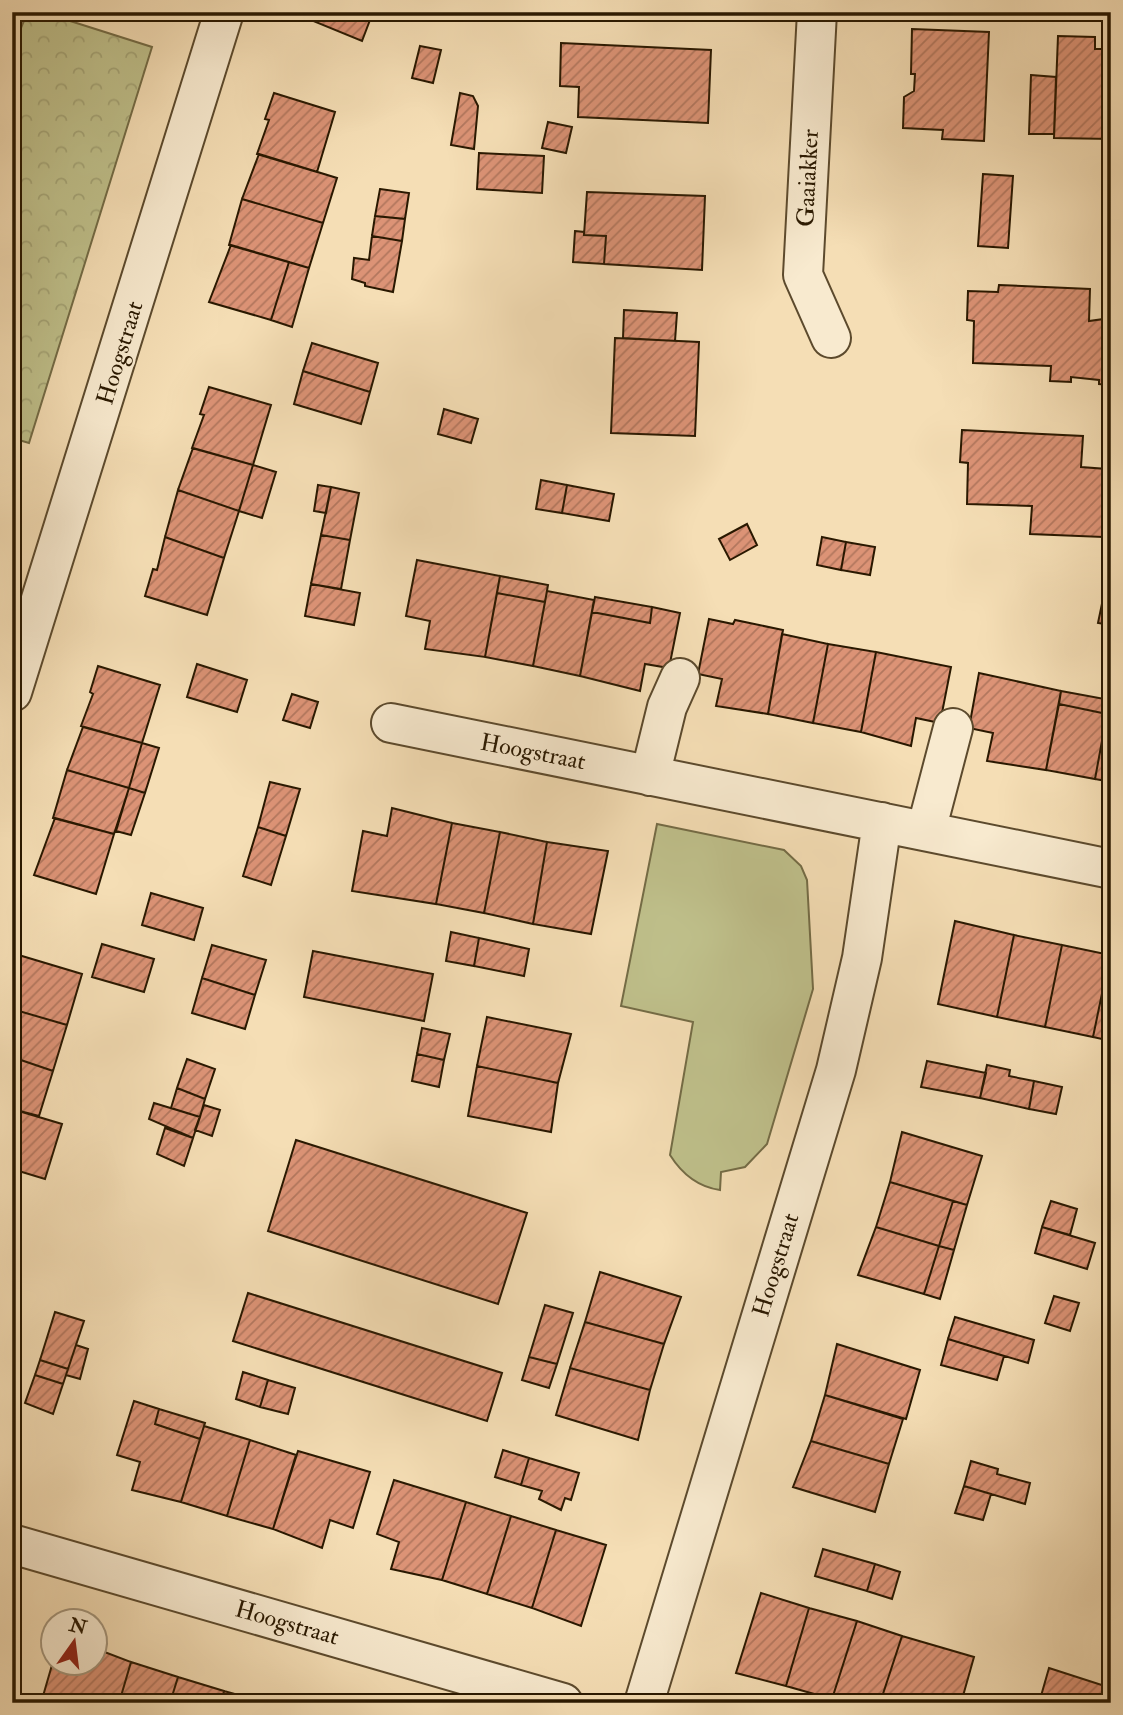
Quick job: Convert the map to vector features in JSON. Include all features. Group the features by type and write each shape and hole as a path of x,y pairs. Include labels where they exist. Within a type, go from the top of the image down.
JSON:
{"street":[{"name":"Hoogstraat","path":"12,692 224,12"},
{"name":"Gaaiakker","path":"817,12 803,275 831,338"},
{"path":"650,776 667,707 680,678"},
{"name":"Hoogstraat","path":"391,723 1111,869"},
{"path":"926,831 953,728"},
{"name":"Hoogstraat","path":"644,1703 836,1070 862,958 882,822"},
{"name":"Hoogstraat","path":"12,1544 563,1703"}],"green space":[{"path":"45,13 152,47 29,443 12,438 12,50 25,18"},
{"path":"657,824 784,850 801,866 807,880 813,989 767,1144 745,1167 721,1172 720,1190 691,1178 670,1155 693,1022 621,1006"}],"building":[{"path":"302,12 373,12 362,41 301,16"},
{"path":"426,12 456,12 455,17"},
{"path":"912,29 989,32 984,141 942,139 943,130 903,128 904,97 914,91 915,74 911,74"},
{"path":"1058,36 1095,37 1095,49 1111,49 1111,139 1054,138"},
{"path":"561,43 711,50 708,123 578,117 579,87 560,86"},
{"path":"420,46 441,50 433,83 412,78"},
{"path":"1031,75 1056,77 1054,134 1029,134"},
{"path":"274,93 335,112 317,172 257,154 269,120 265,119"},
{"path":"460,93 473,96 478,106 474,149 451,145"},
{"path":"548,122 572,127 566,153 542,148"},
{"path":"479,153 544,156 542,193 477,189"},
{"path":"259,154 337,178 323,223 242,199"},
{"path":"983,174 1013,176 1008,248 978,246"},
{"path":"380,189 409,193 405,219 375,216"},
{"path":"587,192 705,196 702,270 604,264 606,236 584,235"},
{"path":"242,199 323,223 309,268 229,245"},
{"path":"375,216 405,219 402,241 372,236"},
{"path":"575,231 584,232 584,235 606,236 604,264 573,262"},
{"path":"372,236 402,241 393,292 365,286 365,283 352,279 354,258 369,260"},
{"path":"231,245 289,262 271,320 209,302"},
{"path":"289,262 309,268 292,327 271,320"},
{"path":"999,285 1090,289 1089,321 1111,318 1111,385 1099,384 1099,380 1071,377 1071,382 1050,381 1051,366 973,363 974,321 967,320 968,291 998,292"},
{"path":"624,310 677,313 675,341 623,338"},
{"path":"615,338 699,342 695,436 611,433"},
{"path":"312,343 378,363 370,392 303,371"},
{"path":"303,371 370,392 361,424 294,404"},
{"path":"209,387 271,405 253,465 192,448 204,415 200,414"},
{"path":"444,409 478,419 471,443 438,434"},
{"path":"962,430 1083,436 1081,467 1107,469 1103,537 1030,534 1032,506 967,504 968,463 960,462"},
{"path":"193,448 253,465 239,511 178,490"},
{"path":"253,465 276,472 262,518 239,511"},
{"path":"541,480 567,485 562,513 536,509"},
{"path":"318,485 331,487 326,513 314,511"},
{"path":"567,485 614,494 609,521 562,513"},
{"path":"331,487 359,493 350,540 321,535"},
{"path":"178,490 239,511 224,558 165,537"},
{"path":"747,524 757,545 730,560 719,539"},
{"path":"321,535 350,540 341,589 311,584"},
{"path":"165,537 224,558 207,615 145,596 153,569 157,570"},
{"path":"822,537 846,542 841,570 817,565"},
{"path":"846,542 875,547 870,575 841,570"},
{"path":"417,560 500,576 485,657 425,649 430,621 406,616"},
{"path":"500,576 548,585 545,602 497,593"},
{"path":"311,584 360,593 354,625 305,616"},
{"path":"547,591 594,600 580,676 533,666"},
{"path":"497,593 545,602 533,666 485,657"},
{"path":"1104,594 1111,596 1111,625 1098,623"},
{"path":"595,597 652,607 650,623 592,612"},
{"path":"652,607 680,613 669,668 645,664 640,691 580,676 592,612 650,623"},
{"path":"709,619 733,624 735,620 783,630 768,714 716,706 722,679 698,674"},
{"path":"782,634 828,644 813,723 768,714"},
{"path":"828,644 876,652 861,732 813,723"},
{"path":"876,652 951,667 940,723 916,718 911,746 861,732"},
{"path":"197,664 247,680 237,712 187,697"},
{"path":"98,666 160,685 142,743 81,726 93,694 90,692"},
{"path":"979,673 1061,691 1046,770 987,761 993,733 969,728"},
{"path":"1061,691 1110,700 1107,714 1059,704"},
{"path":"292,694 318,702 310,728 283,720"},
{"path":"1111,703 1111,782 1095,779"},
{"path":"1059,704 1107,714 1095,779 1046,770"},
{"path":"83,727 142,743 129,788 67,770"},
{"path":"142,743 159,748 145,793 129,788"},
{"path":"67,770 129,788 114,834 53,818"},
{"path":"270,782 300,789 286,836 258,827"},
{"path":"129,788 145,793 131,835 116,831"},
{"path":"392,808 452,823 436,904 352,891 363,831 387,836"},
{"path":"55,818 114,834 96,894 34,875"},
{"path":"452,823 500,832 484,913 436,904"},
{"path":"258,827 286,836 271,885 243,876"},
{"path":"500,832 547,842 533,924 484,913"},
{"path":"547,842 608,851 591,934 533,924"},
{"path":"151,893 203,908 194,940 142,925"},
{"path":"955,921 1014,935 997,1017 938,1004"},
{"path":"451,932 479,938 474,966 446,961"},
{"path":"1014,935 1062,945 1045,1027 997,1017"},
{"path":"479,938 529,949 524,976 474,966"},
{"path":"102,944 154,959 144,992 92,977"},
{"path":"212,945 266,960 255,995 202,978"},
{"path":"1062,945 1110,955 1093,1037 1045,1027"},
{"path":"313,951 433,974 424,1021 304,997"},
{"path":"12,953 82,974 67,1025 12,1009"},
{"path":"1111,955 1111,1041 1093,1037"},
{"path":"202,978 255,995 245,1029 192,1013"},
{"path":"12,1009 67,1025 53,1071 12,1057"},
{"path":"487,1017 571,1034 558,1083 477,1066"},
{"path":"422,1028 450,1034 444,1060 417,1054"},
{"path":"417,1054 444,1060 439,1087 412,1081"},
{"path":"12,1057 53,1071 39,1116 12,1109"},
{"path":"187,1059 215,1069 205,1099 177,1088"},
{"path":"927,1061 986,1073 980,1098 921,1087"},
{"path":"987,1065 1010,1070 1009,1076 1034,1081 1029,1109 980,1098"},
{"path":"477,1066 558,1083 551,1132 468,1116"},
{"path":"1034,1081 1062,1087 1056,1114 1029,1109"},
{"path":"177,1088 205,1099 200,1117 171,1108"},
{"path":"154,1103 200,1117 193,1138 149,1119"},
{"path":"204,1105 220,1110 212,1136 195,1130"},
{"path":"12,1109 62,1124 45,1179 12,1169"},
{"path":"165,1128 193,1138 184,1166 157,1154"},
{"path":"902,1132 982,1156 967,1205 890,1182"},
{"path":"296,1140 527,1213 498,1304 268,1231"},
{"path":"890,1182 953,1201 939,1246 876,1227"},
{"path":"953,1201 967,1205 954,1250 939,1246"},
{"path":"1051,1201 1077,1209 1070,1235 1042,1227"},
{"path":"876,1227 939,1246 924,1294 858,1275"},
{"path":"1042,1227 1095,1243 1087,1269 1035,1253"},
{"path":"939,1246 954,1250 940,1299 924,1294"},
{"path":"600,1272 681,1297 664,1344 585,1322"},
{"path":"248,1293 502,1373 487,1421 233,1341"},
{"path":"1054,1296 1079,1303 1070,1331 1045,1323"},
{"path":"12,1302 18,1304 12,1324"},
{"path":"545,1305 573,1313 557,1364 529,1357"},
{"path":"55,1312 84,1321 68,1369 40,1360"},
{"path":"955,1317 1034,1340 1028,1363 948,1339"},
{"path":"585,1322 664,1344 650,1390 570,1368"},
{"path":"948,1339 1004,1356 997,1380 941,1365"},
{"path":"837,1344 920,1370 906,1419 825,1395"},
{"path":"76,1345 88,1349 80,1379 66,1375"},
{"path":"529,1357 557,1364 549,1388 522,1380"},
{"path":"40,1360 68,1369 63,1384 35,1375"},
{"path":"570,1368 650,1390 638,1440 556,1415"},
{"path":"243,1372 268,1380 260,1407 236,1399"},
{"path":"35,1375 63,1384 53,1414 25,1403"},
{"path":"268,1380 295,1388 288,1414 260,1407"},
{"path":"825,1395 903,1419 889,1464 811,1441"},
{"path":"134,1401 159,1409 155,1424 200,1439 181,1502 132,1490 140,1462 117,1455"},
{"path":"159,1409 205,1423 200,1439 155,1424"},
{"path":"204,1426 250,1440 227,1516 181,1502"},
{"path":"250,1440 296,1455 273,1529 227,1516"},
{"path":"811,1441 889,1464 875,1512 793,1487"},
{"path":"503,1450 529,1458 521,1485 495,1477"},
{"path":"298,1451 370,1472 353,1528 330,1520 322,1548 273,1529"},
{"path":"529,1458 579,1473 571,1500 565,1498 561,1510 539,1499 542,1491 521,1485"},
{"path":"971,1461 998,1469 997,1474 1030,1483 1025,1504 964,1486"},
{"path":"394,1480 466,1502 442,1580 391,1569 399,1542 377,1534"},
{"path":"964,1486 991,1494 983,1520 955,1513"},
{"path":"466,1502 511,1516 487,1594 442,1580"},
{"path":"511,1516 556,1530 532,1608 487,1594"},
{"path":"556,1530 606,1545 581,1626 532,1608"},
{"path":"823,1549 875,1564 867,1591 815,1576"},
{"path":"875,1564 900,1572 892,1599 867,1591"},
{"path":"761,1593 809,1608 786,1686 736,1673"},
{"path":"809,1608 857,1621 832,1699 786,1686"},
{"path":"857,1621 902,1636 880,1703 844,1703 832,1699"},
{"path":"902,1636 974,1657 961,1703 880,1703"},
{"path":"108,1653 131,1662 119,1703 41,1703 49,1676 108,1676"},
{"path":"131,1662 178,1677 170,1703 119,1703"},
{"path":"1049,1668 1111,1688 1111,1703 1039,1703"},
{"path":"178,1677 224,1691 221,1703 170,1703"},
{"path":"224,1691 249,1698 250,1696 274,1703 221,1703"}]}
